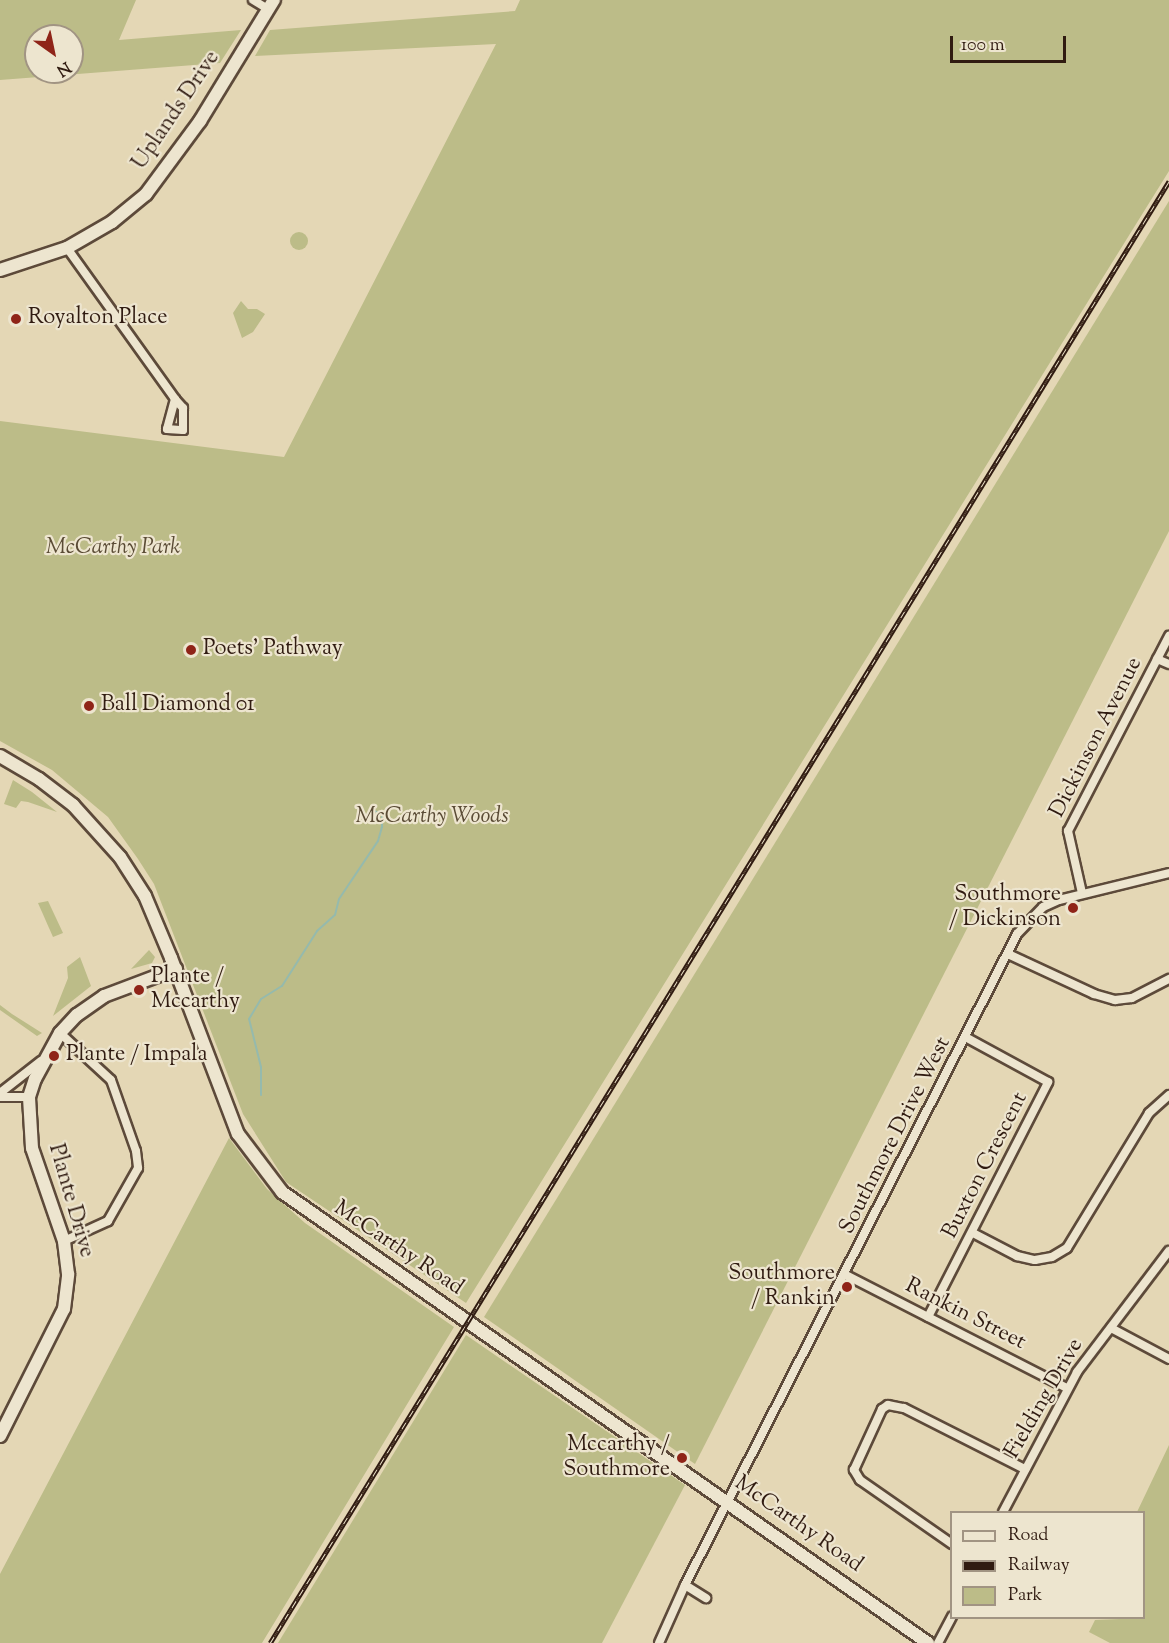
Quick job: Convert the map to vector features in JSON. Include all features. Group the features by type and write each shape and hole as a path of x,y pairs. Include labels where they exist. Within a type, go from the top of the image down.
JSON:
{"street":[{"path":"253,0 271,5"},
{"name":"Uplands Drive","path":"0,270 68,248 117,219 152,187 200,121 271,5"},
{"path":"68,248 175,399"},
{"name":"Dickinson Avenue","path":"1082,893 1068,831 1169,636"},
{"path":"1157,659 1169,664"},
{"name":"McCarthy Road","path":"0,756 73,805 113,847 145,896 176,969 234,1126 248,1151 282,1192 928,1643"},
{"name":"Southmore Drive West","path":"659,1643 685,1585 967,1038 1017,934 1043,907 1082,893 1169,873"},
{"path":"1008,954 1094,994 1115,1000 1132,998 1169,979"},
{"name":"Plante Drive","path":"0,1436 64,1309 68,1274 64,1241 32,1148 29,1098 44,1059 60,1033 100,998 176,969"},
{"path":"60,1033 111,1080 136,1151 138,1168 108,1221 64,1241"},
{"name":"Buxton Crescent","path":"928,1317 974,1233 1048,1082 967,1038"},
{"path":"0,1095 44,1059"},
{"path":"0,1095 29,1098"},
{"path":"974,1233 1017,1256 1035,1260 1052,1257 1067,1248 1149,1113 1169,1095"},
{"name":"Fielding Drive","path":"1004,1511 1067,1388 1169,1251"},
{"name":"Rankin Street","path":"846,1275 1067,1388"},
{"path":"1111,1328 1169,1359"},
{"path":"950,1543 866,1485 854,1470 882,1409 888,1405 904,1408 1025,1469"},
{"path":"685,1585 706,1598"},
{"path":"938,1643 950,1619"}],"green space":[{"path":"0,0 136,0 119,40 241,30 220,63 84,74 84,24 24,24 24,78 0,80"},
{"path":"520,0 1169,0 1169,171 466,1303 286,1182 243,1114 154,884 138,859 108,817 52,770 0,741 0,421 284,457 496,44 255,56 270,30 515,11"},
{"path":"1169,201 1169,531 695,1464 484,1317"},
{"path":"299,232 305,235 308,241 305,247 299,250 293,247 290,241 293,235"},
{"path":"241,301 248,309 257,309 265,314 253,332 242,338 233,313"},
{"path":"13,780 57,812 28,802 21,801 16,808 4,804"},
{"path":"48,901 63,933 53,937 38,903"},
{"path":"149,950 155,957 152,963 131,969"},
{"path":"80,957 91,986 53,1016 68,978 67,967"},
{"path":"0,1005 42,1033 37,1036 0,1010"},
{"path":"229,1138 267,1189 305,1223 454,1327 262,1643 0,1643 0,1574"},
{"path":"466,1335 685,1485 602,1643 278,1643"},
{"path":"1169,1445 1169,1643 1110,1643 1089,1632 1095,1620 1145,1619 1145,1511 1137,1511"}],"waterway":[{"path":"261,1095 261,1067 249,1019 261,999 282,986 317,931 335,915 339,899 378,841 382,827 382,815 373,810 374,819 382,823"}],"railway":[{"path":"270,1643 1169,181"}],"place":[{"name":"Royalton Place","path":"16,319"},
{"name":"Poets' Pathway","path":"191,650"},
{"name":"Ball Diamond 01","path":"89,706"},
{"name":"Southmore / Dickinson","path":"1073,908"},
{"name":"Plante / Mccarthy","path":"139,990"},
{"name":"Plante / Impala","path":"54,1056"},
{"name":"Southmore / Rankin","path":"847,1287"},
{"name":"Mccarthy / Southmore","path":"682,1458"}],"park label":[{"name":"McCarthy Park","path":"113,549"},
{"name":"McCarthy Woods","path":"432,818"}]}
